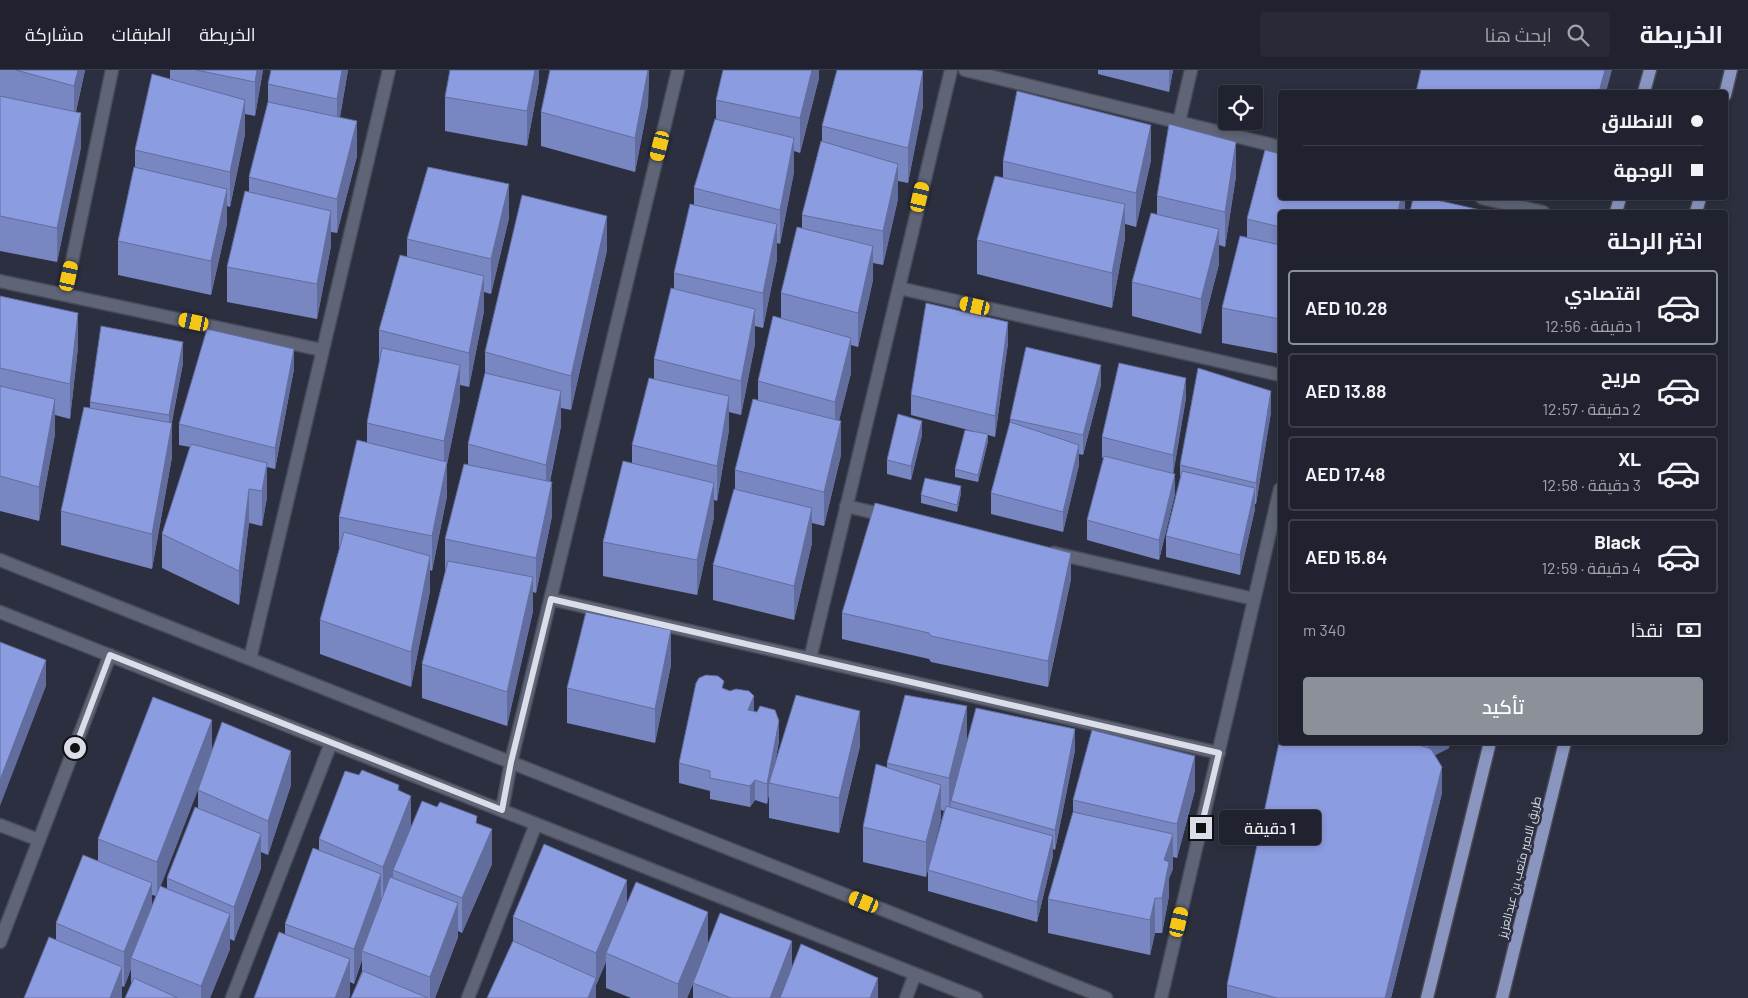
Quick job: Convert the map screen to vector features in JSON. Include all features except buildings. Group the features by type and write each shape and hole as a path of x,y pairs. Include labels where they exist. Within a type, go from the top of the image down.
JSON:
{"main road":[{"path":"1645,90 1650,70"},
{"path":"1726,90 1731,70"},
{"path":"1427,998 1489,745"},
{"name":"طريق الامير متعب بن عبدالعزيز","path":"1502,998 1564,745"}],"street":[{"path":"65,295 112,70"},
{"path":"250,659 389,70"},
{"path":"502,810 511,762 678,70"},
{"path":"810,659 951,70"},
{"path":"965,70 1278,147"},
{"path":"1179,122 1191,70"},
{"path":"1491,200 1533,210"},
{"path":"0,281 322,350"},
{"path":"899,288 1278,375"},
{"path":"1161,998 1278,498"},
{"path":"846,506 905,520"},
{"path":"1041,550 1254,599"},
{"path":"0,560 1106,998"},
{"path":"551,599 1219,753"},
{"path":"0,612 976,998"},
{"path":"0,942 110,655"},
{"path":"232,998 331,743"},
{"path":"468,998 536,824"},
{"path":"0,825 39,840"},
{"path":"906,998 915,974"}],"route":[{"path":"75,748 110,655 502,810 511,762 551,599 1219,753 1201,828"}]}
